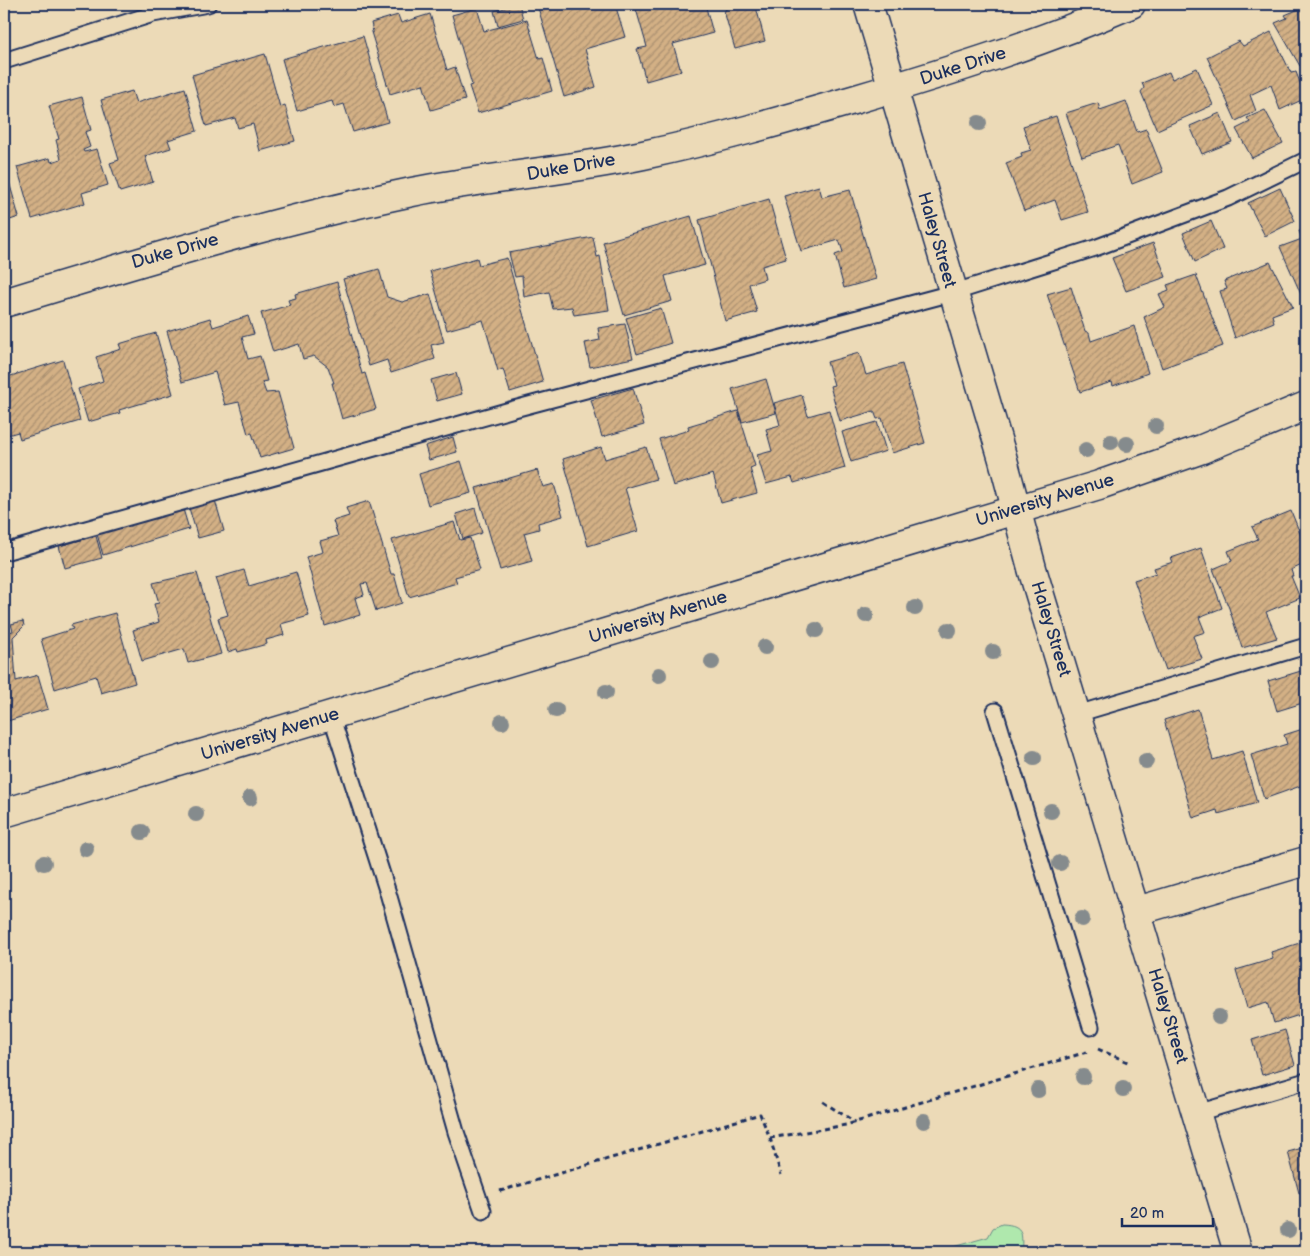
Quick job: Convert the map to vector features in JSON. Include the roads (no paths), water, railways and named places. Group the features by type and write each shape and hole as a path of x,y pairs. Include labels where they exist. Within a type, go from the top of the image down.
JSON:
{"street":[{"name":"Haley Street","path":"868,4 952,293 1002,456 1015,510 1238,1252"},
{"name":"Duke Drive","path":"4,303 291,219 415,192 550,172 644,155 737,133 977,63 1094,20 1131,4"},
{"name":"University Avenue","path":"4,813 1099,485 1202,449 1306,406"},
{"path":"1137,911 1306,861"}],"lane":[{"path":"4,61 154,14 208,4"},
{"path":"4,552 514,408 952,293 1095,248 1228,198 1306,160"},
{"path":"1077,714 1306,646"},
{"path":"995,712 1091,1027"},
{"path":"331,715 388,893 456,1132 480,1204"},
{"path":"1197,1113 1306,1081"}]}
